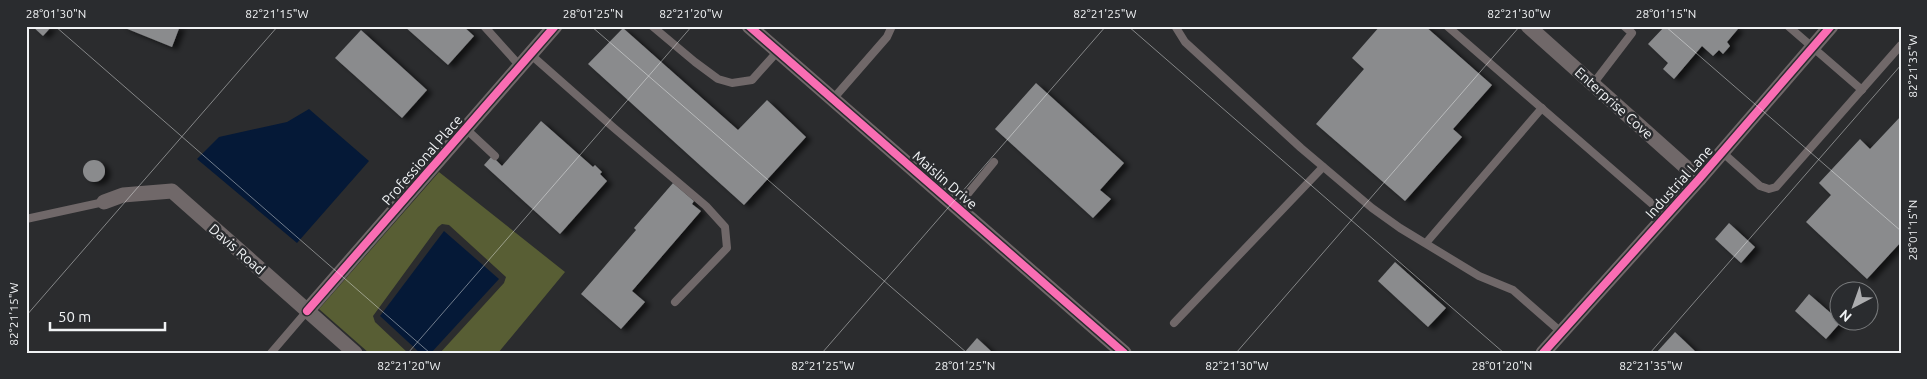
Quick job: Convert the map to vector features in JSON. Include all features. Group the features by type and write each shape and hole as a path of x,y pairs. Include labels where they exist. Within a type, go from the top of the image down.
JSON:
{"street":[{"name":"Professional Place","path":"307,311 555,26"},
{"name":"Maislin Drive","path":"749,26 1124,353"},
{"name":"Enterprise Cove","path":"1528,26 1699,179"},
{"name":"Industrial Lane","path":"1543,353 1699,179 1831,26"},
{"name":"Davis Road","path":"104,202 123,195 172,191 355,353"}],"lane":[{"path":"484,26 520,66"},
{"path":"652,26 694,62 718,79 732,83 752,80 778,51"},
{"path":"833,99 887,37 892,26"},
{"path":"1175,26 1185,42 1323,167 1372,208 1400,228 1479,276 1513,290 1561,332"},
{"path":"1447,26 1666,216"},
{"path":"1593,84 1632,33 1624,26"},
{"path":"1788,26 1862,90"},
{"path":"1722,152 1760,186 1769,189 1776,186 1901,45"},
{"path":"530,54 706,206 726,228 727,248 675,302"},
{"path":"1426,243 1542,108"},
{"path":"466,129 495,156"},
{"path":"957,207 994,162"},
{"path":"1174,323 1323,167"},
{"path":"26,220 104,202"},
{"path":"271,353 307,311"}],"green space":[{"path":"439,172 565,272 498,353 440,353 504,283 506,277 449,225 442,224 373,316 375,322 408,353 369,353 319,309"}],"water":[{"path":"309,109 369,161 297,243 197,159 219,137 287,122"},
{"path":"444,231 499,279 431,353 420,353 380,316"}],"building":[{"path":"32,26 52,26 43,36"},
{"path":"120,26 180,26 172,47"},
{"path":"404,26 463,26 474,36 448,65"},
{"path":"1380,26 1425,26 1492,85 1453,129 1462,137 1405,201 1316,124 1364,69 1352,58"},
{"path":"1665,26 1734,26 1738,29 1727,42 1730,46 1723,54 1719,50 1713,56 1702,46 1674,79 1663,69 1668,63 1648,44"},
{"path":"623,28 738,130 767,100 806,137 744,205 588,64"},
{"path":"361,30 427,90 402,118 335,58"},
{"path":"1036,83 1124,163 1100,190 1111,199 1093,218 995,129"},
{"path":"1901,116 1901,242 1867,279 1806,222 1831,195 1819,183 1860,139 1870,149"},
{"path":"541,121 593,167 595,165 607,181 560,234 484,165 492,156 502,166"},
{"path":"94,160 102,163 105,171 102,179 94,182 86,179 83,171 86,163"},
{"path":"673,183 694,201 692,204 701,211 632,291 645,302 621,329 581,294 636,230 634,228"},
{"path":"1729,223 1755,247 1741,263 1715,239"},
{"path":"1395,262 1446,308 1428,327 1378,281"},
{"path":"1809,294 1830,312 1830,332 1832,332 1826,339 1795,311"},
{"path":"1675,332 1697,353 1656,353"},
{"path":"977,338 993,353 964,353"}],"cycle path":[{"path":"307,311 555,26"},
{"path":"749,26 1124,353"},
{"path":"1543,353 1699,179 1831,26"}]}
